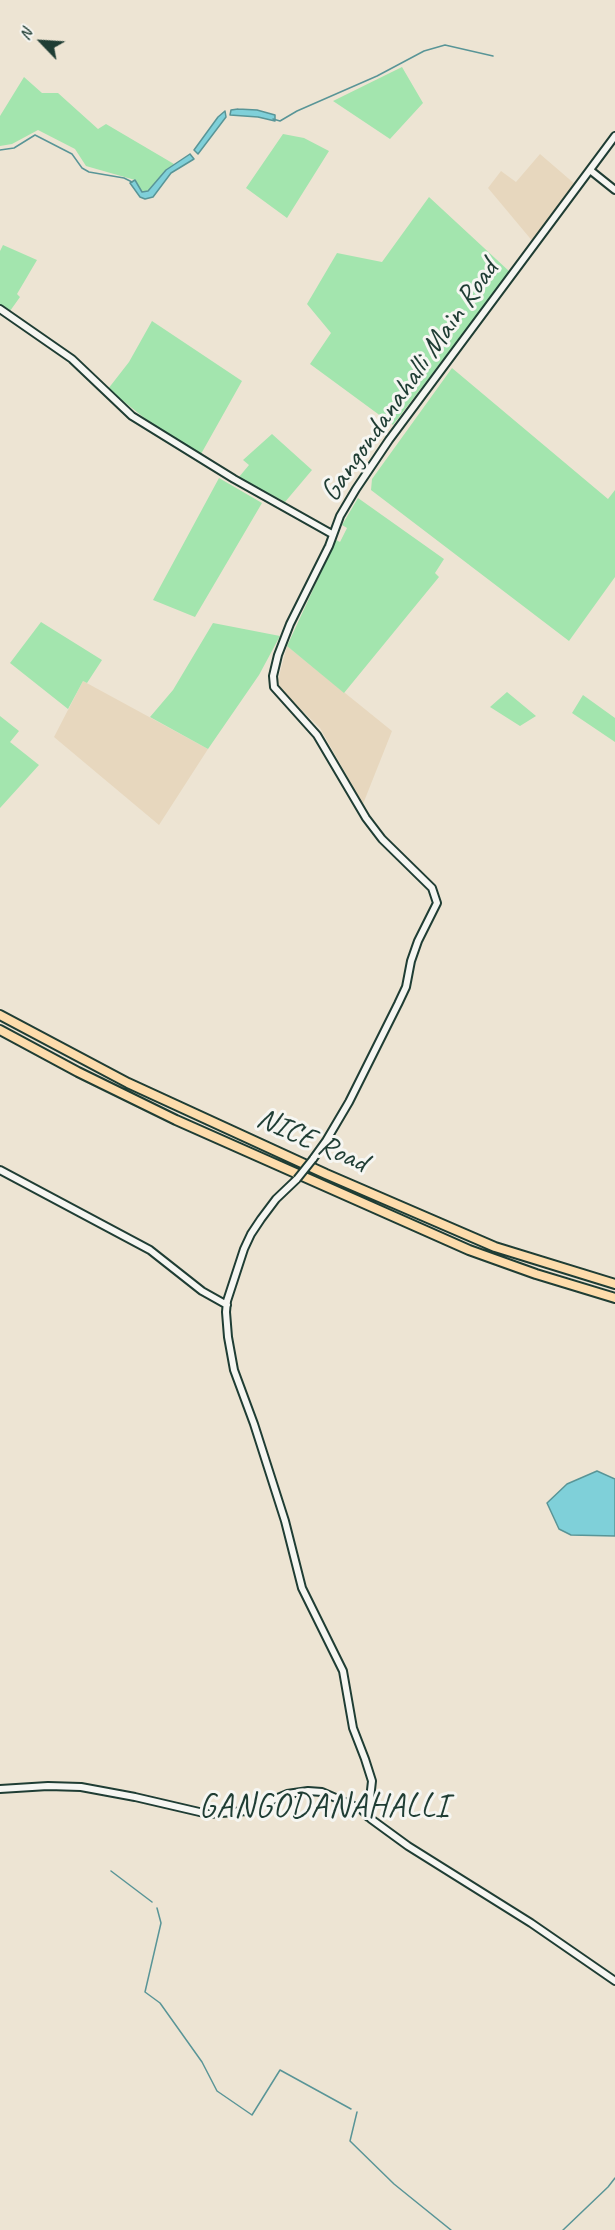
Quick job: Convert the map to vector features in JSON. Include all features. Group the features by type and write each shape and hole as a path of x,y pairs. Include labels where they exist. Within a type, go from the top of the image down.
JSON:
{"highway":[{"name":"NICE Road","path":"0,1015 49,1043 139,1088 336,1178 495,1247 615,1284"},
{"name":"NICE Road","path":"0,1030 155,1110 469,1250 536,1274 615,1298"}],"street":[{"name":"Gangondanahalli Main Road","path":"227,1305 232,1283 251,1234 276,1199 297,1179 313,1159 339,1120 406,987 418,941 437,903 432,888 382,839 366,818 317,735 274,687 273,676 290,624 319,567 340,516 356,489 389,440 615,135"},
{"path":"590,170 615,190"},
{"path":"0,309 72,359 132,416 234,479 332,534"},
{"path":"0,1170 150,1250 202,1291 227,1305 227,1329 234,1370 285,1521 302,1588 344,1674 352,1728 372,1781 368,1816"},
{"path":"0,1789 48,1786 81,1787 208,1814 247,1811 284,1795 308,1791 322,1792 361,1809 408,1846 531,1923 615,1981"}],"shaded area":[{"path":"540,154 576,185 534,243 488,188 501,171 516,182"},
{"path":"287,646 392,731 363,804 320,728 280,689 278,680"},
{"path":"83,681 208,749 159,825 54,737"}],"green space":[{"path":"402,67 423,103 390,139 333,101"},
{"path":"24,77 42,93 58,93 98,129 106,124 174,164 148,191 142,193 135,180 86,166 75,149 38,130 12,144 0,146 0,116"},
{"path":"283,134 304,138 329,151 287,218 246,188"},
{"path":"429,197 510,272 393,425 310,364 331,333 307,304 337,253 382,262"},
{"path":"3,245 37,260 17,294 20,297 10,311 0,305 0,251"},
{"path":"152,321 242,381 201,454 152,424 108,389 129,362"},
{"path":"452,368 608,499 615,490 615,577 569,641 371,490 372,479"},
{"path":"272,434 312,470 285,502 239,477 249,465 243,460"},
{"path":"219,478 262,503 195,617 153,600"},
{"path":"358,498 444,559 435,573 439,577 344,693 287,646 336,540 340,542 347,528 342,525"},
{"path":"41,622 102,660 87,683 83,681 68,709 10,663"},
{"path":"213,623 280,636 259,675 208,749 150,717 173,690"},
{"path":"507,692 536,716 520,726 490,707"},
{"path":"583,695 615,718 615,742 572,713"},
{"path":"0,716 19,731 10,742 39,765 0,808"}],"water":[{"path":"231,110 257,110 275,115 275,121 230,115"},
{"path":"225,111 226,117 198,154 194,150"},
{"path":"190,154 194,159 171,173 153,197 145,199 140,197 130,183 135,180 142,192 148,191 166,170"},
{"path":"597,1471 615,1479 615,1536 571,1535 559,1529 547,1503 567,1484"}],"waterway":[{"path":"273,119 280,121 297,111 377,76 424,51 445,45 493,56"},
{"path":"0,150 14,148 35,135 72,154 82,168 89,172 124,178 132,182"},
{"path":"111,1871 152,1902"},
{"path":"157,1908 161,1923 145,1992 160,2003 202,2062 217,2091 252,2115 280,2070 351,2109"},
{"path":"357,2112 350,2141 394,2184 451,2230"},
{"path":"563,2230 615,2178"}],"district":[{"name":"GANGODANAHALLI","path":"324,1807"}]}
